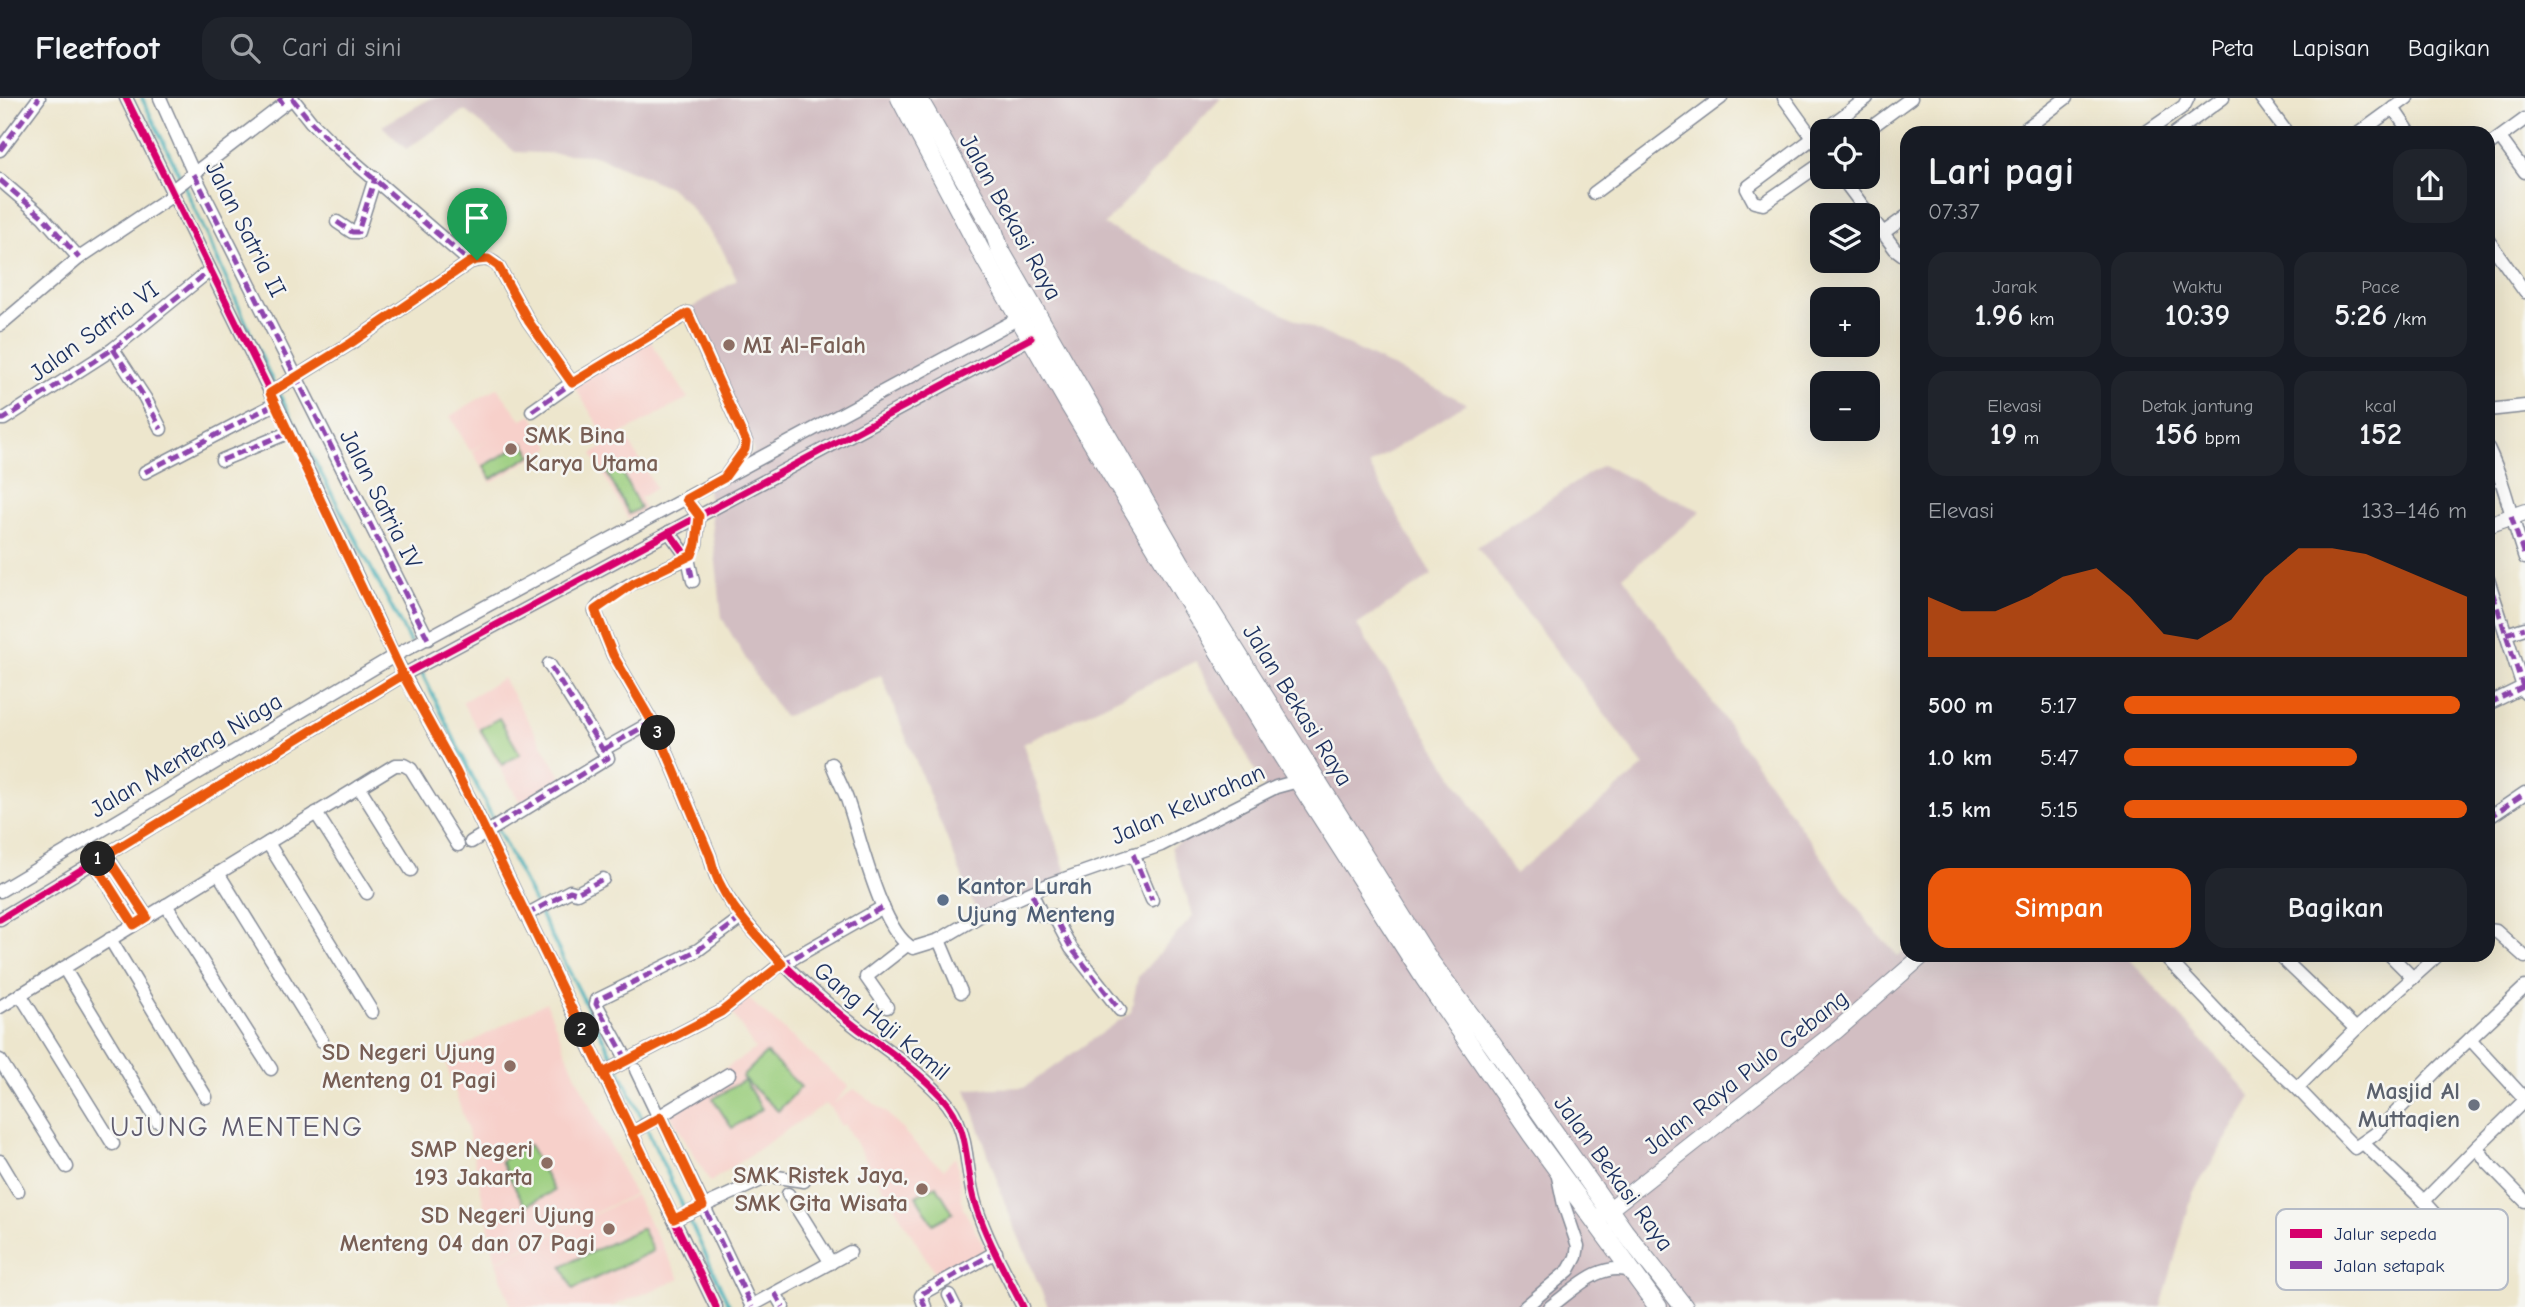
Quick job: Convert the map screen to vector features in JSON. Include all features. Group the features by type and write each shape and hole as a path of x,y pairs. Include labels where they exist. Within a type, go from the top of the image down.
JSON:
{"highway":[{"name":"Jalan Bekasi Raya","path":"900,98 985,258 1070,406 1115,465 1180,562 1425,967 1492,1044 1602,1215 1632,1271 1658,1307"},
{"name":"Jalan Bekasi Raya","path":"918,98 993,229 1007,262 1073,373 1115,465 1196,616 1298,781 1425,967 1557,1169 1684,1307"}],"main road":[{"path":"2495,522 2518,514"},
{"name":"Jalan Raya Pulo Gebang","path":"1602,1215 1836,1031 1915,962"}],"street":[{"path":"0,150 39,98"},
{"path":"126,98 209,271 274,396 395,655 531,913 678,1217 716,1307"},
{"name":"Jalan Satria II","path":"160,98 193,175 294,379"},
{"path":"1594,193 1721,98"},
{"path":"1784,98 1810,134"},
{"path":"1837,119 1867,98"},
{"path":"1880,121 1911,98"},
{"path":"2029,126 2066,98"},
{"path":"2155,126 2184,106 2188,98"},
{"path":"2184,126 2222,98"},
{"path":"2261,98 2282,126"},
{"path":"2369,126 2407,98"},
{"path":"0,325 79,258 173,192 287,100 329,140 470,262"},
{"path":"2393,108 2405,126"},
{"path":"2495,141 2525,119"},
{"path":"2500,138 2525,172"},
{"path":"1810,139 1747,190 1754,202 1763,204 1810,171"},
{"path":"337,222 352,232 358,232 375,178"},
{"path":"0,180 43,217 79,258"},
{"path":"1850,189 1900,253"},
{"path":"1883,233 1900,221"},
{"path":"2495,250 2525,292"},
{"path":"145,472 274,396 294,379 470,262 488,259 498,266 529,322 572,383"},
{"name":"Jalan Satria VI","path":"0,419 44,395 113,349 209,271"},
{"path":"532,411 572,383 688,313 746,442 745,449 724,478"},
{"name":"Jalan Menteng Niaga","path":"0,891 395,655 1021,317"},
{"name":"Jalan Menteng Niaga","path":"1,916 405,674 1031,338"},
{"path":"113,349 145,398 161,429"},
{"name":"Jalan Satria IV","path":"294,379 427,640"},
{"path":"2495,409 2525,406"},
{"path":"222,460 290,432"},
{"path":"2495,465 2518,514 2525,558"},
{"path":"686,499 699,516 696,544 688,558"},
{"path":"669,532 688,558 693,581"},
{"name":"Gang Haji Kamil","path":"688,558 634,583 595,610 613,655 652,722 710,856 714,875 741,918 782,964 913,1070 953,1110 964,1135 976,1209 1023,1307"},
{"path":"2495,600 2524,690 2495,701"},
{"path":"2506,634 2525,628"},
{"path":"0,1007 395,765 404,765 411,769 465,844 608,759 549,664"},
{"path":"604,749 652,722"},
{"path":"832,764 848,802 883,907 907,945 866,977 887,1007"},
{"name":"Jalan Kelurahan","path":"907,945 919,948 939,940 983,914 1070,876 1161,845 1276,787 1298,781"},
{"path":"359,787 411,870"},
{"path":"2495,813 2525,793"},
{"path":"316,813 367,893"},
{"path":"268,843 372,1012"},
{"path":"1133,854 1152,900"},
{"path":"106,855 147,917"},
{"path":"94,862 134,925"},
{"path":"218,873 322,1041"},
{"path":"531,913 570,891 577,893 603,879"},
{"path":"1032,894 1042,915 1054,916 1071,948 1120,1010"},
{"path":"166,905 271,1069"},
{"path":"606,1071 629,1064 721,1012 782,964 883,907"},
{"path":"741,918 698,950 597,1000 596,1004 659,1118 751,1306 850,1252"},
{"path":"2495,931 2525,957"},
{"path":"110,939 206,1097"},
{"path":"939,940 961,992"},
{"path":"2171,962 2238,1033 2431,1209"},
{"path":"2286,962 2356,1029"},
{"path":"2397,962 2413,978"},
{"path":"2297,1088 2356,1029 2430,962"},
{"path":"64,968 157,1121"},
{"path":"2359,1146 2525,987"},
{"path":"20,994 113,1144"},
{"path":"2424,1201 2525,1099 2470,1039"},
{"path":"0,1060 67,1167"},
{"path":"636,1131 729,1074"},
{"path":"2477,1147 2487,1162 2525,1201"},
{"path":"0,1161 18,1191"},
{"path":"1525,1307 1569,1270 1576,1258 1578,1246 1562,1198 1557,1169"},
{"path":"678,1217 770,1176 804,1181"},
{"path":"788,1194 831,1263"},
{"path":"925,1307 921,1296 923,1293 996,1252"},
{"path":"1550,1307 1598,1272 1619,1267 1632,1271"},
{"path":"775,1293 783,1307"},
{"path":"949,1294 956,1307"}],"shaded area":[{"path":"431,98 1221,98 1104,225 1466,403 1369,465 1432,575 1357,625 1515,874 1644,766 1477,547 1602,465 1701,511 1623,576 1870,925 1898,956 1900,954 1900,962 2132,962 2252,1097 2193,1193 2161,1307 1048,1307 1005,1204 966,1089 1025,1087 1131,1012 1138,977 1193,916 1171,847 1269,796 1196,661 1023,744 1068,878 978,916 881,675 784,717 757,678 722,618 707,479 754,452 683,313 737,280 721,247 686,202 669,187 593,155 515,152 465,110 406,149 382,126"},
{"path":"647,335 688,398 608,441 573,384"},
{"path":"497,388 522,420 532,415 551,447 491,483 472,451 491,439 470,451 450,416"},
{"name":"SMK Bina Karya Utama","path":"626,437 656,488 640,498 645,510 628,519 592,454"},
{"path":"503,678 563,780 521,804 462,702"},
{"path":"744,995 849,1087 833,1104 854,1089 886,1112 925,1154 944,1169 956,1156 963,1208 986,1250 938,1278 844,1124 841,1126 830,1107 825,1104 710,1182 666,1107 755,1049 729,1008"},
{"name":"SMP Negeri 193 Jakarta","path":"546,1002 576,1076 634,1194 496,1261 468,1131 444,1057"},
{"name":"SD Negeri Ujung Menteng 04 dan 07 Pagi","path":"635,1195 680,1279 611,1307 511,1307 496,1262"}],"green space":[{"path":"524,443 532,455 491,479 484,466"},
{"path":"618,465 640,508 629,514 606,471"},
{"path":"499,718 520,754 502,765 480,729"},
{"path":"766,1053 801,1087 778,1111 742,1077"},
{"path":"744,1080 762,1109 732,1128 713,1099"},
{"path":"529,1145 554,1191 525,1206 501,1161"},
{"path":"936,1185 953,1213 933,1224 916,1196"},
{"path":"642,1228 653,1251 573,1289 562,1266"}],"waterway":[{"path":"142,98 181,178"},
{"path":"184,185 274,385"},
{"path":"278,392 410,642"},
{"path":"420,669 495,823"},
{"path":"498,830 623,1078 730,1307"}],"marked path":[{"path":"0,150 39,98"},
{"path":"279,98 283,104"},
{"path":"292,98 329,140 470,262"},
{"path":"194,174 428,639"},
{"path":"337,222 352,232 358,232 375,178"},
{"path":"0,180 43,217 79,258"},
{"path":"270,393 351,343 470,262 481,260 491,261 498,266 529,322 572,383"},
{"path":"0,419 4,419 113,349 209,271"},
{"path":"532,411 572,383 688,313 746,442 745,449 724,478"},
{"path":"113,349 145,398 161,429"},
{"path":"145,472 275,404"},
{"path":"222,460 290,432"},
{"path":"686,499 699,516 696,544 688,558 693,581"},
{"path":"2511,516 2525,558"},
{"path":"2495,601 2525,693"},
{"path":"2506,634 2525,628"},
{"path":"486,832 608,758 549,664"},
{"path":"2495,701 2523,687"},
{"path":"604,749 652,722"},
{"path":"2495,813 2525,793"},
{"path":"1133,854 1152,900"},
{"path":"526,915 570,891 577,893 603,879"},
{"path":"1032,894 1042,915 1054,916 1071,948 1120,1010"},
{"path":"603,1073 721,1012 776,968 883,907"},
{"path":"627,1060 596,1004 597,1000 698,950 741,918"},
{"path":"661,1117 752,1307"},
{"path":"925,1307 921,1296 923,1293 996,1252"},
{"path":"775,1293 783,1307"},
{"path":"949,1295 955,1307"}],"cycle path":[{"path":"126,98 290,432 394,656 473,805 716,1307"},
{"path":"0,919 403,675 1031,338"},
{"path":"669,532 688,558 623,588 595,611 613,655 659,734 717,877 734,906 767,946 805,984 913,1070 952,1110 963,1135 972,1191 981,1219 1023,1307"}],"place":[{"name":"MI Al-Falah","path":"729,345"},
{"name":"SMK Bina Karya Utama","path":"511,449"},
{"name":"Kantor Lurah Ujung Menteng","path":"943,900"},
{"name":"SD Negeri Ujung Menteng 01 Pagi","path":"510,1066"},
{"name":"Masjid Al Muttaqien","path":"2474,1105"},
{"name":"SMP Negeri 193 Jakarta","path":"547,1163"},
{"name":"SMK Ristek Jaya, SMK Gita Wisata","path":"922,1189"},
{"name":"SD Negeri Ujung Menteng 04 dan 07 Pagi","path":"609,1229"}],"district":[{"name":"UJUNG MENTENG","path":"237,1126"}],"route":[{"path":"477,260 470,262 351,343 270,393 353,564 403,675 94,862 134,925 147,917 106,855 403,675 473,805 632,1133 674,1219 703,1206 661,1117 632,1133 603,1073 721,1012 782,964 741,918 714,875 710,856 659,734 613,655 595,610 634,583 692,555 699,516 686,499 724,478 747,446 688,313 572,383 529,322 498,266 488,259 477,260"}]}
